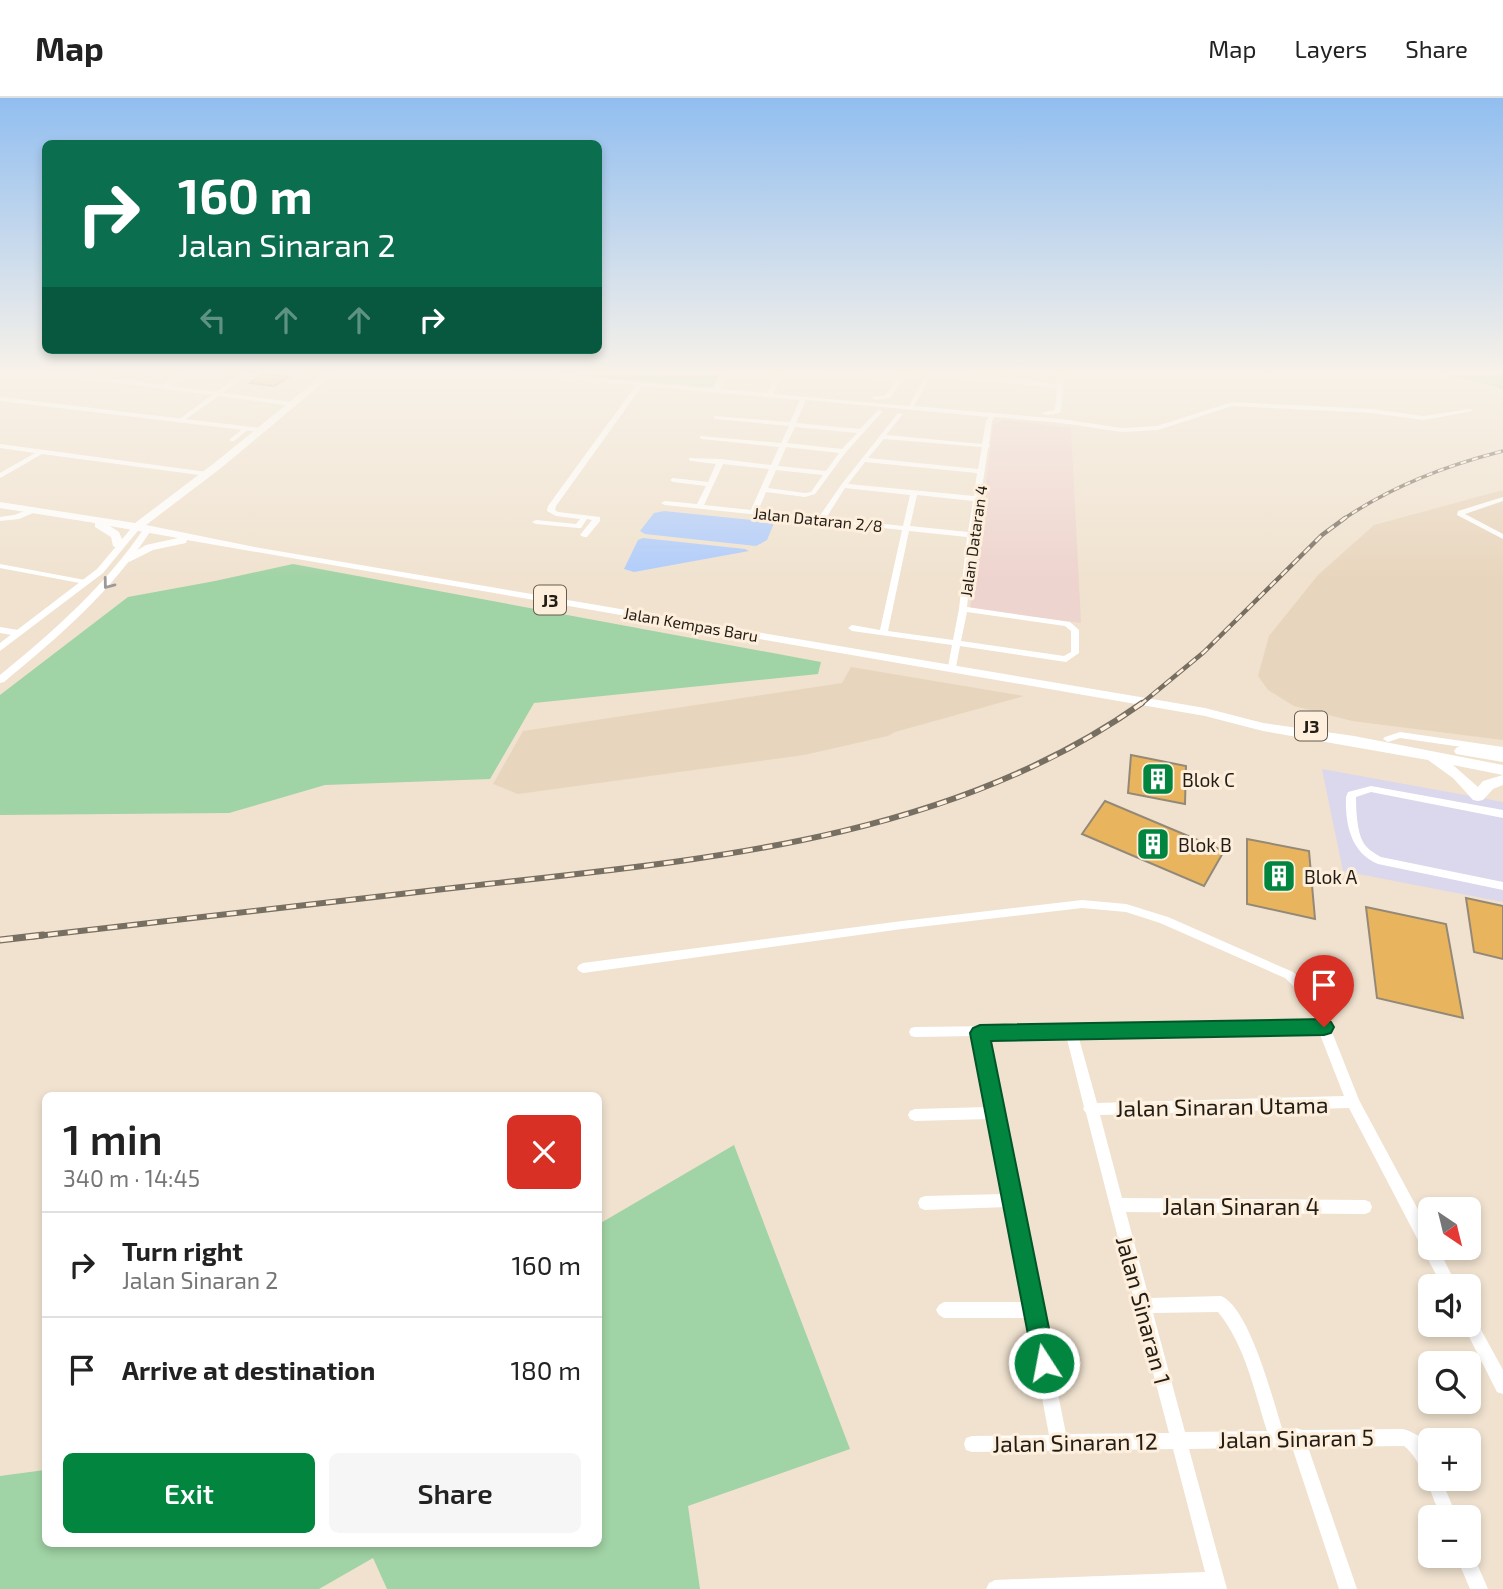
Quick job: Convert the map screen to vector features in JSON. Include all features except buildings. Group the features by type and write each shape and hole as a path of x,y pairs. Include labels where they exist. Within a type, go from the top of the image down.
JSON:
{"main road":[{"path":"142,528 154,512 248,441"},
{"path":"91,520 138,516 171,500"},
{"path":"170,534 158,519 171,500"},
{"name":"Jalan Kempas Baru","path":"0,505 952,667 1205,712 1263,727 1354,741 1503,770"},
{"path":"91,520 114,532 119,546"},
{"path":"129,559 150,547 172,541 212,541"},
{"name":"Jalan Kempas Baru","path":"1234,719 1265,719 1503,757"},
{"path":"1354,741 1438,762 1458,775 1479,803 1488,785 1503,780"}],"street":[{"path":"584,535 597,519 551,511 599,441"},
{"path":"744,441 844,451"},
{"path":"754,512 786,441"},
{"path":"765,490 809,495 853,441"},
{"path":"821,519 843,486 880,441"},
{"path":"924,441 987,446"},
{"name":"Jalan Dataran 4","path":"952,667 988,441"},
{"path":"0,446 207,474"},
{"path":"0,476 43,452"},
{"path":"691,458 827,473"},
{"path":"863,460 982,471"},
{"path":"700,506 721,461"},
{"path":"673,480 710,484"},
{"path":"843,486 978,499"},
{"path":"884,631 914,493"},
{"path":"1503,499 1461,513 1464,519 1503,537"},
{"name":"Jalan Dataran 2/8","path":"665,503 971,535"},
{"path":"0,519 16,517 30,510"},
{"path":"536,522 575,527 585,516"},
{"path":"0,648 100,571 119,546 142,528"},
{"path":"0,680 83,611 129,559 142,528"},
{"path":"0,566 85,582"},
{"path":"852,628 1066,659 1075,653 1073,626 963,609"},
{"path":"0,630 18,633"},
{"name":"Jalan Kempas Baru","path":"1388,738 1400,735 1503,750"},
{"path":"1503,814 1479,803 1371,789 1352,794 1350,802 1356,841 1367,855 1378,860 1503,886"},
{"path":"583,968 1018,911 1082,905 1126,908 1164,920 1289,975 1309,993 1353,1102 1418,1224"},
{"path":"915,1032 1324,1027"},
{"name":"Jalan Sinaran 1","path":"1071,1031 1217,1584"},
{"path":"980,1033 993,1114 1059,1442"},
{"name":"Jalan Sinaran Utama","path":"1090,1109 1353,1102"},
{"path":"915,1115 993,1114"},
{"path":"925,1203 1010,1200"},
{"name":"Jalan Sinaran 4","path":"1116,1205 1365,1207"},
{"path":"1142,1306 1221,1304 1230,1313 1242,1335 1277,1437"},
{"path":"944,1310 1033,1310"},
{"path":"1477,1337 1503,1386"},
{"path":"1296,1436 1349,1589"},
{"name":"Jalan Sinaran 5","path":"1179,1440 1296,1436 1412,1439 1418,1450"},
{"name":"Jalan Sinaran 12","path":"972,1444 1179,1440"},
{"path":"1470,1568 1479,1589"},
{"path":"995,1589 1217,1584"}],"shaded area":[{"path":"991,441 1072,441 1081,623 970,609"},
{"path":"1503,490 1503,740 1352,721 1294,706 1268,690 1258,676 1269,636 1318,575 1374,525"},
{"path":"851,667 1024,696 888,736 804,755 518,794 493,784 523,731 842,683"},
{"path":"1322,769 1503,802 1503,902 1343,871"}],"green space":[{"path":"293,564 821,662 818,674 534,703 490,779 325,785 229,813 0,815 0,695 128,597"},
{"path":"734,1145 850,1449 688,1506 700,1589 387,1589 373,1558 319,1589 0,1589 0,1476 42,1470 42,1547 602,1547 602,1222"}],"water":[{"path":"664,511 774,523 767,540 756,546 645,534 640,531 654,513"},
{"path":"643,538 749,551 634,572 624,569 638,540"}],"railway":[{"path":"1344,519 1380,497 1420,478 1503,451"},
{"path":"1140,705 1204,652 1322,535 1344,519"},
{"path":"28,937 644,866 819,836 905,815 987,786 1067,749 1142,703"},
{"path":"0,940 43,935"}],"place":[{"name":"Blok C","path":"1158,779"},
{"name":"Blok B","path":"1153,844"},
{"name":"Blok A","path":"1279,876"}],"route":[{"path":"1044,1363 993,1114 980,1033 1324,1027"}]}
